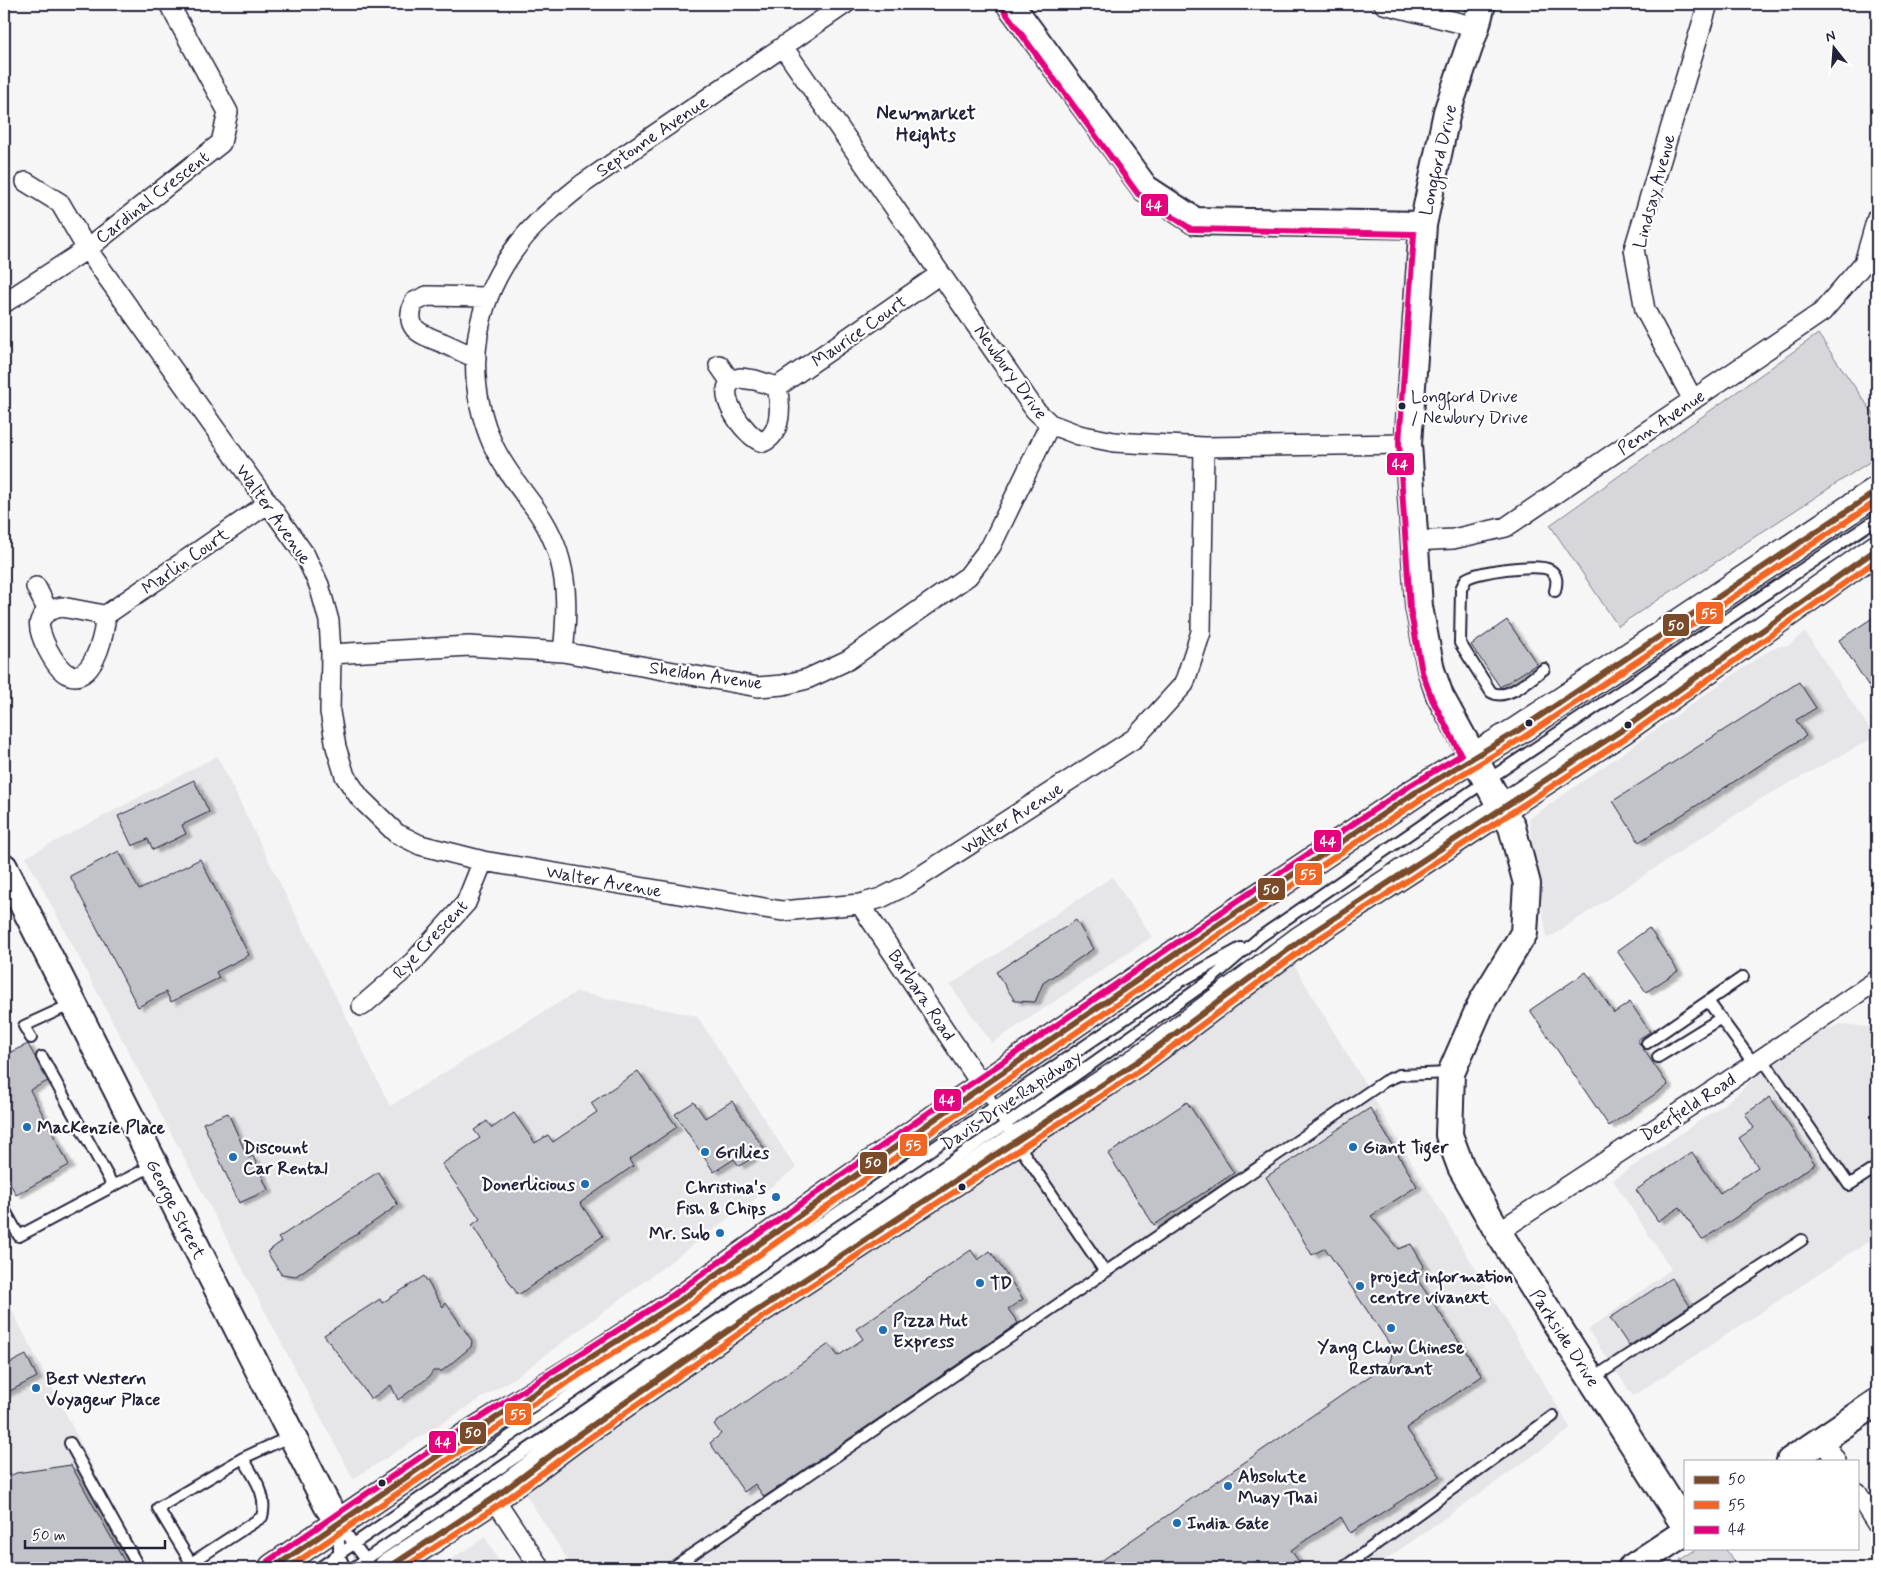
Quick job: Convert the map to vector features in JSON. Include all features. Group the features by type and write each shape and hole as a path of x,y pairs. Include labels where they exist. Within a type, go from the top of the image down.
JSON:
{"main road":[{"path":"1010,4 1145,188 1195,222 1423,225"},
{"name":"Longford Drive","path":"1479,15 1447,112 1423,225 1408,444 1419,607 1431,670 1440,696 1480,770"},
{"path":"273,1568 347,1533 455,1444 678,1302 939,1116 989,1097 1228,918 1416,792 1480,770 1611,669 1877,491"},
{"path":"376,1566 494,1498 573,1439 1011,1133 1140,1060 1301,940 1503,808 1719,663 1877,549"},
{"name":"Parkside Drive","path":"1480,770 1512,827 1527,884 1524,934 1482,1002 1451,1073 1449,1135 1461,1167 1498,1232 1684,1524"},
{"name":"George Street","path":"4,867 292,1436 347,1533"},
{"path":"1791,1460 1877,1402"},
{"path":"1630,1568 1684,1533"}],"street":[{"name":"Cardinal Crescent","path":"4,304 87,249 221,143 228,112 169,4"},
{"name":"Septonne Avenue","path":"563,652 567,600 560,557 550,532 508,472 493,445 481,409 476,358 477,334 487,297 507,260 525,235 546,214 584,183 845,4"},
{"path":"1384,4 1479,15"},
{"name":"Lindsay Avenue","path":"1693,400 1645,310 1634,249 1708,4"},
{"name":"Newbury Drive","path":"783,47 1035,410 1050,424 1079,435 1114,442 1204,447 1408,444"},
{"name":"Walter Avenue","path":"26,182 60,204 87,249 304,555 319,584 329,621 331,654 330,712 336,747 345,776 360,798 396,833 420,845 483,861 782,911 860,904 881,898 907,886 1136,738 1184,684 1201,632 1204,447"},
{"name":"Penn Avenue","path":"1414,541 1453,539 1506,527 1822,312 1864,263 1874,242 1877,218"},
{"name":"Maurice Court","path":"777,387 940,274"},
{"path":"476,358 419,333 411,323 410,316 414,302 426,296 487,297"},
{"path":"719,365 730,381"},
{"path":"745,378 777,387 778,426 773,436 763,442 751,438 727,400 726,389 730,381 745,378"},
{"name":"Sheldon Avenue","path":"331,654 468,646 563,652 758,687 783,684 827,671 848,660 900,625 968,576 991,546 1050,424"},
{"name":"Marlin Court","path":"103,617 267,504"},
{"path":"36,587 48,611"},
{"path":"62,607 75,608 103,617 105,622 102,638 92,665 81,674 68,676 59,668 40,634 40,620 48,611 62,607"},
{"name":"Rye Crescent","path":"362,1006 413,962 466,903 483,861"},
{"name":"Barbara Road","path":"860,904 989,1097"},
{"name":"Deerfield Road","path":"1498,1232 1758,1061 1877,980"},
{"path":"1822,1439 1835,1460"},
{"path":"1858,1495 1877,1524"},
{"path":"494,1498 540,1568"}],"lane":[{"name":"Davis Drive Rapidway","path":"353,1568 376,1566 397,1537 1011,1133 1209,981 1260,938 1480,770 1877,519"},
{"path":"1544,669 1508,693 1499,696 1491,692 1460,643 1461,589 1466,579 1476,574 1539,567 1551,571 1555,575 1557,580 1555,591"},
{"name":"Davis Drive Rapidway","path":"989,1097 1181,981 1260,938"},
{"path":"1647,1043 1743,977"},
{"path":"1708,1001 1758,1061 1849,1184 1877,1167"},
{"path":"31,1038 24,1026 72,1004"},
{"path":"1658,1057 1721,1018"},
{"path":"42,1057 113,1186"},
{"path":"672,1568 1385,1081 1399,1075 1451,1073"},
{"path":"989,1097 1011,1133 1106,1272"},
{"path":"4,1209 19,1236 154,1165"},
{"path":"1591,1379 1802,1240"},
{"path":"1343,1568 1553,1416"},
{"path":"243,1458 264,1494 265,1507 262,1517 187,1566 158,1508 243,1458 292,1436"},
{"path":"70,1443 139,1568"},
{"path":"319,1568 339,1554 347,1533"},
{"path":"345,1568 339,1554 347,1533"},
{"path":"347,1533 376,1566"}],"shaded area":[{"path":"1818,334 1877,419 1877,457 1618,626 1550,525"},
{"path":"1805,632 1875,737 1757,801 1547,939 1529,819 1763,654 1780,646 1788,646"},
{"path":"217,756 390,1106 576,992 697,1016 796,1168 523,1372 353,1479 26,857"},
{"path":"1112,877 1152,937 992,1043 950,985"},
{"path":"1294,965 1571,1429 1374,1568 573,1568 520,1486"},
{"path":"1841,1024 1877,1028 1877,1236 1633,1396 1588,1330 1671,1269 1613,1180 1734,1097 1792,1042"},
{"path":"4,1295 70,1422 144,1568 4,1568"},
{"path":"485,1537 503,1568 438,1568"},
{"path":"1695,1550 1726,1550 1738,1568 1685,1568 1680,1560"}],"building":[{"path":"1877,615 1877,699 1839,640"},
{"path":"1507,620 1537,664 1500,687 1471,645"},
{"path":"1799,682 1816,708 1796,720 1806,736 1639,842 1613,801"},
{"path":"194,780 209,812 182,825 186,834 153,850 148,839 132,846 118,816"},
{"path":"119,851 139,890 200,859 249,955 216,972 219,978 171,1002 166,992 138,1007 70,876"},
{"path":"1076,920 1093,949 1043,983 1035,1002 1015,1001 996,972"},
{"path":"1649,928 1678,971 1646,992 1617,951"},
{"path":"1586,972 1614,1013 1630,1002 1650,1032 1637,1040 1668,1085 1609,1126 1530,1010"},
{"name":"MacKenzie Place","path":"28,1044 48,1081 30,1090 69,1165 16,1195 4,1171 4,1055"},
{"path":"638,1071 677,1127 629,1160 633,1166 580,1203 603,1236 518,1295 472,1225 480,1219 442,1164 480,1138 474,1130 487,1121 492,1128 514,1113 535,1143 548,1135 553,1142 597,1112 591,1103"},
{"path":"1770,1097 1815,1164 1702,1240 1680,1207 1658,1221 1636,1190 1692,1152 1720,1193 1758,1167 1739,1138 1754,1128 1745,1114"},
{"path":"732,1101 765,1150 739,1166 734,1159 714,1172 675,1114 694,1102 705,1118"},
{"path":"1187,1102 1234,1173 1154,1225 1108,1154"},
{"path":"1370,1108 1417,1186 1371,1216 1398,1249 1411,1244 1424,1266 1415,1276 1482,1376 1406,1428 1440,1476 1350,1533 1341,1517 1291,1550 1303,1568 1091,1568 1390,1362 1393,1349 1325,1248 1312,1255 1266,1177"},
{"name":"Discount Car Rental","path":"228,1113 248,1158 253,1156 268,1190 239,1203 203,1123"},
{"path":"378,1172 398,1205 296,1276 281,1274 267,1252 281,1242 278,1238"},
{"path":"971,1250 978,1260 990,1251 1023,1299 1008,1309 1018,1323 764,1497 755,1484 744,1492 710,1443 721,1434 714,1424 829,1344 838,1356 863,1339 856,1329"},
{"path":"424,1276 443,1307 446,1303 472,1341 471,1347 442,1371 433,1371 429,1377 398,1400 391,1385 371,1399 324,1335 380,1299 382,1303"},
{"path":"1671,1278 1690,1306 1629,1346 1610,1318"},
{"path":"26,1355 37,1377 4,1394 4,1366"},
{"path":"71,1465 128,1568 4,1568 4,1479 16,1473"}],"transit line":[{"name":"44","path":"268,1561 450,1437 673,1295 934,1109 1223,911 1411,785 1461,755 1432,699 1422,672 1410,608 1399,443 1414,234 1191,229 1138,194 1003,9"},
{"name":"50","path":"273,1568 455,1444 678,1302 939,1116 1228,918 1416,792 1519,730 1877,491"},
{"name":"55","path":"288,1568 460,1451 683,1309 944,1123 1233,925 1421,799 1524,737 1877,501"},
{"name":"50","path":"388,1568 494,1498 573,1439 752,1314 1140,1060 1301,940 1622,730 1877,549"},
{"name":"55","path":"403,1568 499,1505 578,1446 757,1321 1145,1067 1306,947 1627,737 1877,560"}],"place":[{"name":"Longford Drive / Newbury Drive","path":"1402,406"},
{"name":"MacKenzie Place","path":"27,1127"},
{"name":"Giant Tiger","path":"1353,1147"},
{"name":"Grillies","path":"705,1152"},
{"name":"Discount Car Rental","path":"233,1157"},
{"name":"Donerlicious","path":"585,1184"},
{"name":"Christina's Fish & Chips","path":"776,1197"},
{"name":"Mr. Sub","path":"720,1233"},
{"name":"TD","path":"980,1283"},
{"name":"project information centre vivanext","path":"1360,1286"},
{"name":"Yang Chow Chinese Restaurant","path":"1391,1328"},
{"name":"Pizza Hut Express","path":"883,1330"},
{"name":"Best Western Voyageur Place","path":"36,1388"},
{"name":"Absolute Muay Thai","path":"1228,1486"},
{"name":"India Gate","path":"1177,1523"}],"district":[{"name":"Newmarket Heights","path":"926,123"}]}
